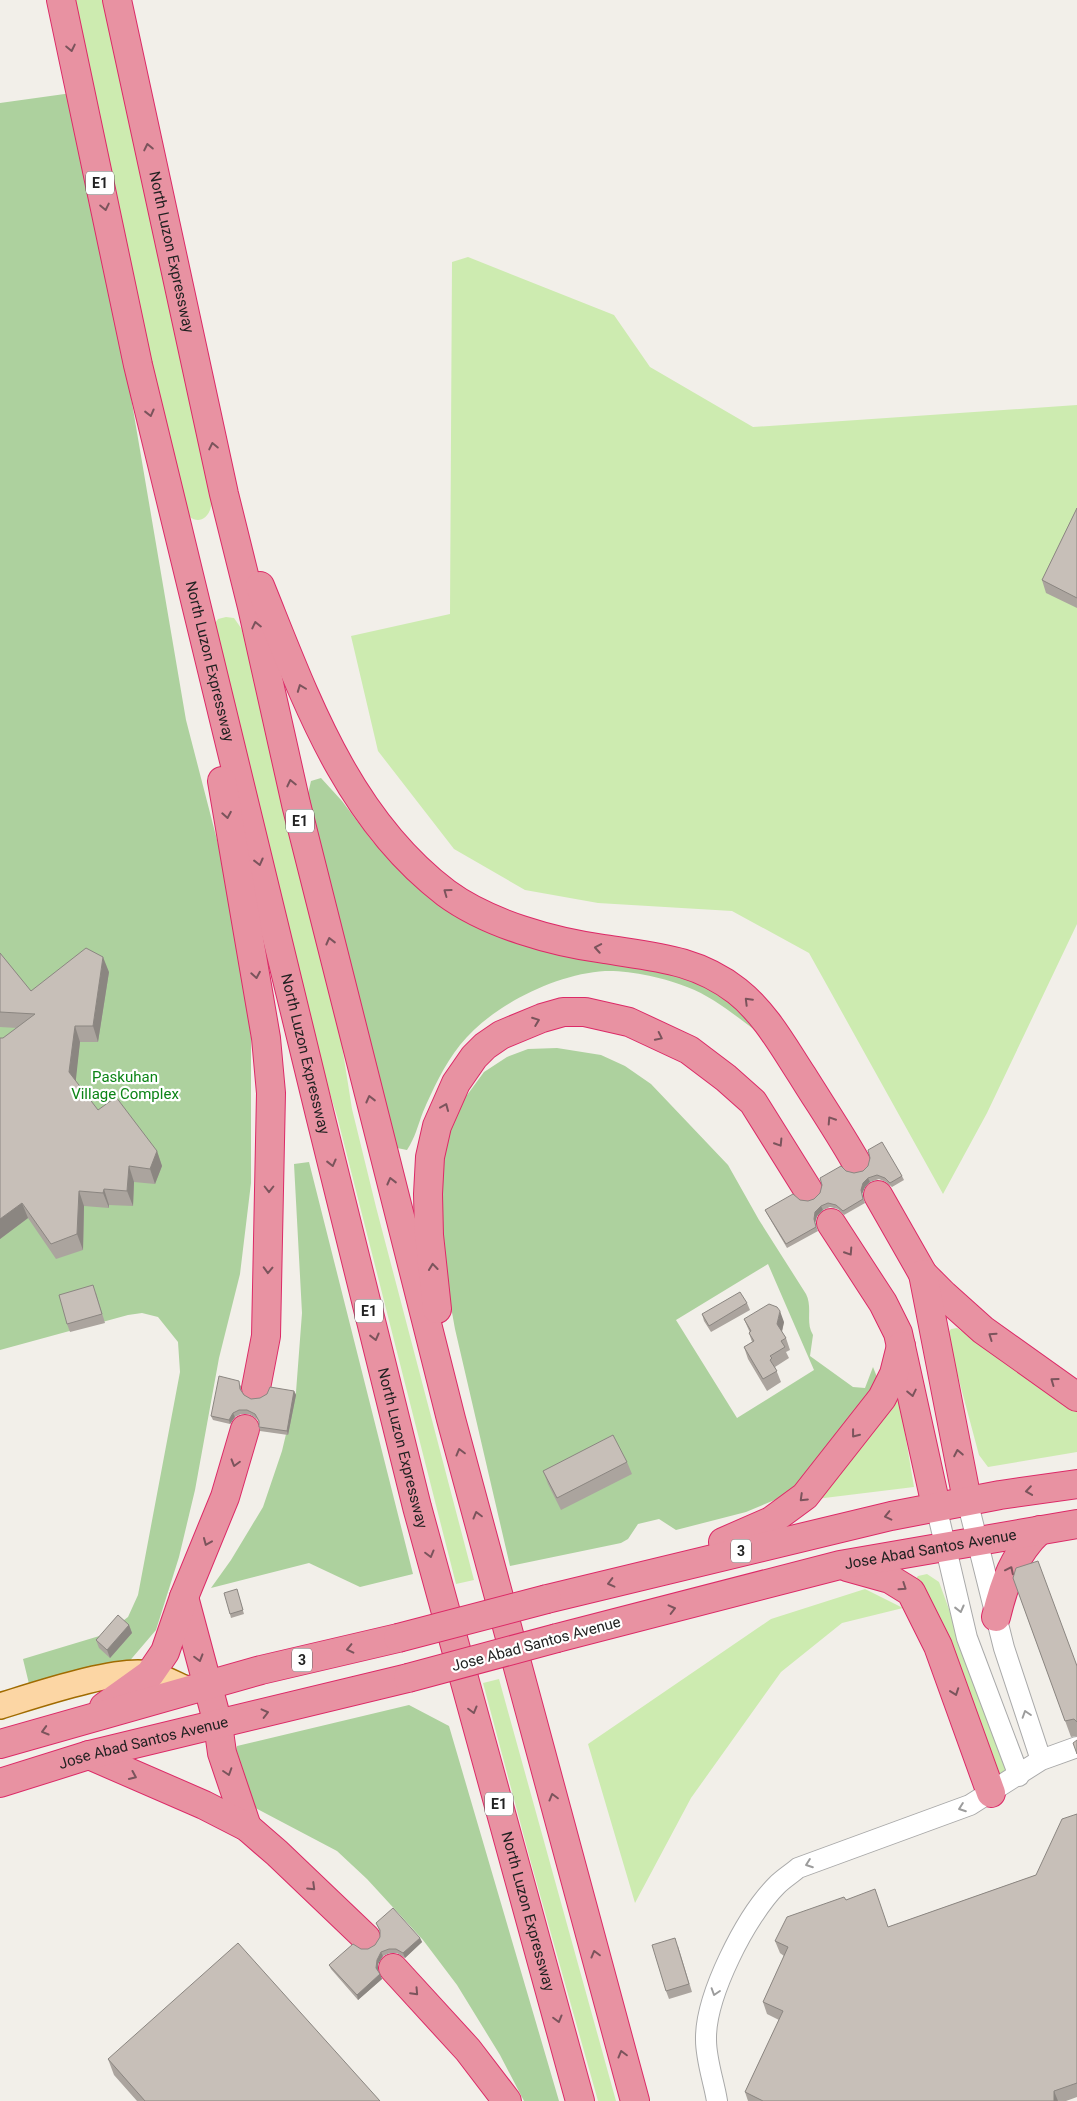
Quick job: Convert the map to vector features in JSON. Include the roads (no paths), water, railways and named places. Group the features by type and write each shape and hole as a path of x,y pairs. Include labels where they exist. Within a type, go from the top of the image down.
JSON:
{"highway":[{"name":"North Luzon Expressway","path":"61,0 138,365 417,1507 580,2101"},
{"name":"North Luzon Expressway","path":"117,0 224,494 252,607 296,804 451,1419 635,2101"},
{"path":"224,494 320,733 342,771 384,831 403,854 448,894 495,919 578,944 683,962 707,972 730,986 758,1011 779,1039 856,1162"},
{"path":"181,543 266,1038 272,1126 269,1157 266,1336 256,1388"},
{"path":"451,1419 429,1235 428,1174 433,1140 450,1096 464,1070 491,1040 549,1016 563,1012 585,1012 629,1022 689,1050 726,1078 753,1102 808,1190"},
{"path":"878,1195 923,1274 983,1330 1077,1397"},
{"path":"831,1223 893,1321 901,1346 936,1506"},
{"path":"923,1274 968,1500"},
{"path":"648,1574 771,1521 805,1496 882,1398 896,1368 901,1346"},
{"path":"89,1718 165,1652 184,1597 225,1497 245,1428"},
{"name":"3","path":"0,1744 261,1670 398,1638 546,1599 816,1533 936,1506 1077,1484"},
{"name":"Jose Abad Santos Avenue","path":"0,1783 89,1755 408,1678 840,1565 1077,1524"},
{"path":"996,1617 1004,1584 1012,1566 1040,1530"},
{"path":"840,1565 890,1579 911,1592 938,1646 992,1793"},
{"path":"184,1597 198,1687 218,1724 222,1753 246,1827"},
{"path":"89,1755 204,1805 246,1827 277,1853 366,1938"},
{"path":"393,1968 468,2050 507,2101"}],"main road":[{"path":"0,1706 82,1683 141,1674 198,1687"}],"street":[{"path":"968,1500 996,1617 1041,1760"},
{"path":"936,1506 967,1638 1019,1776"},
{"path":"718,2101 706,2041 709,2012 716,1987 743,1931 776,1886 798,1868 970,1805 1019,1776 1041,1760 1077,1747"}],"park label":[{"name":"Paskuhan Village Complex","path":"125,1086"}]}
